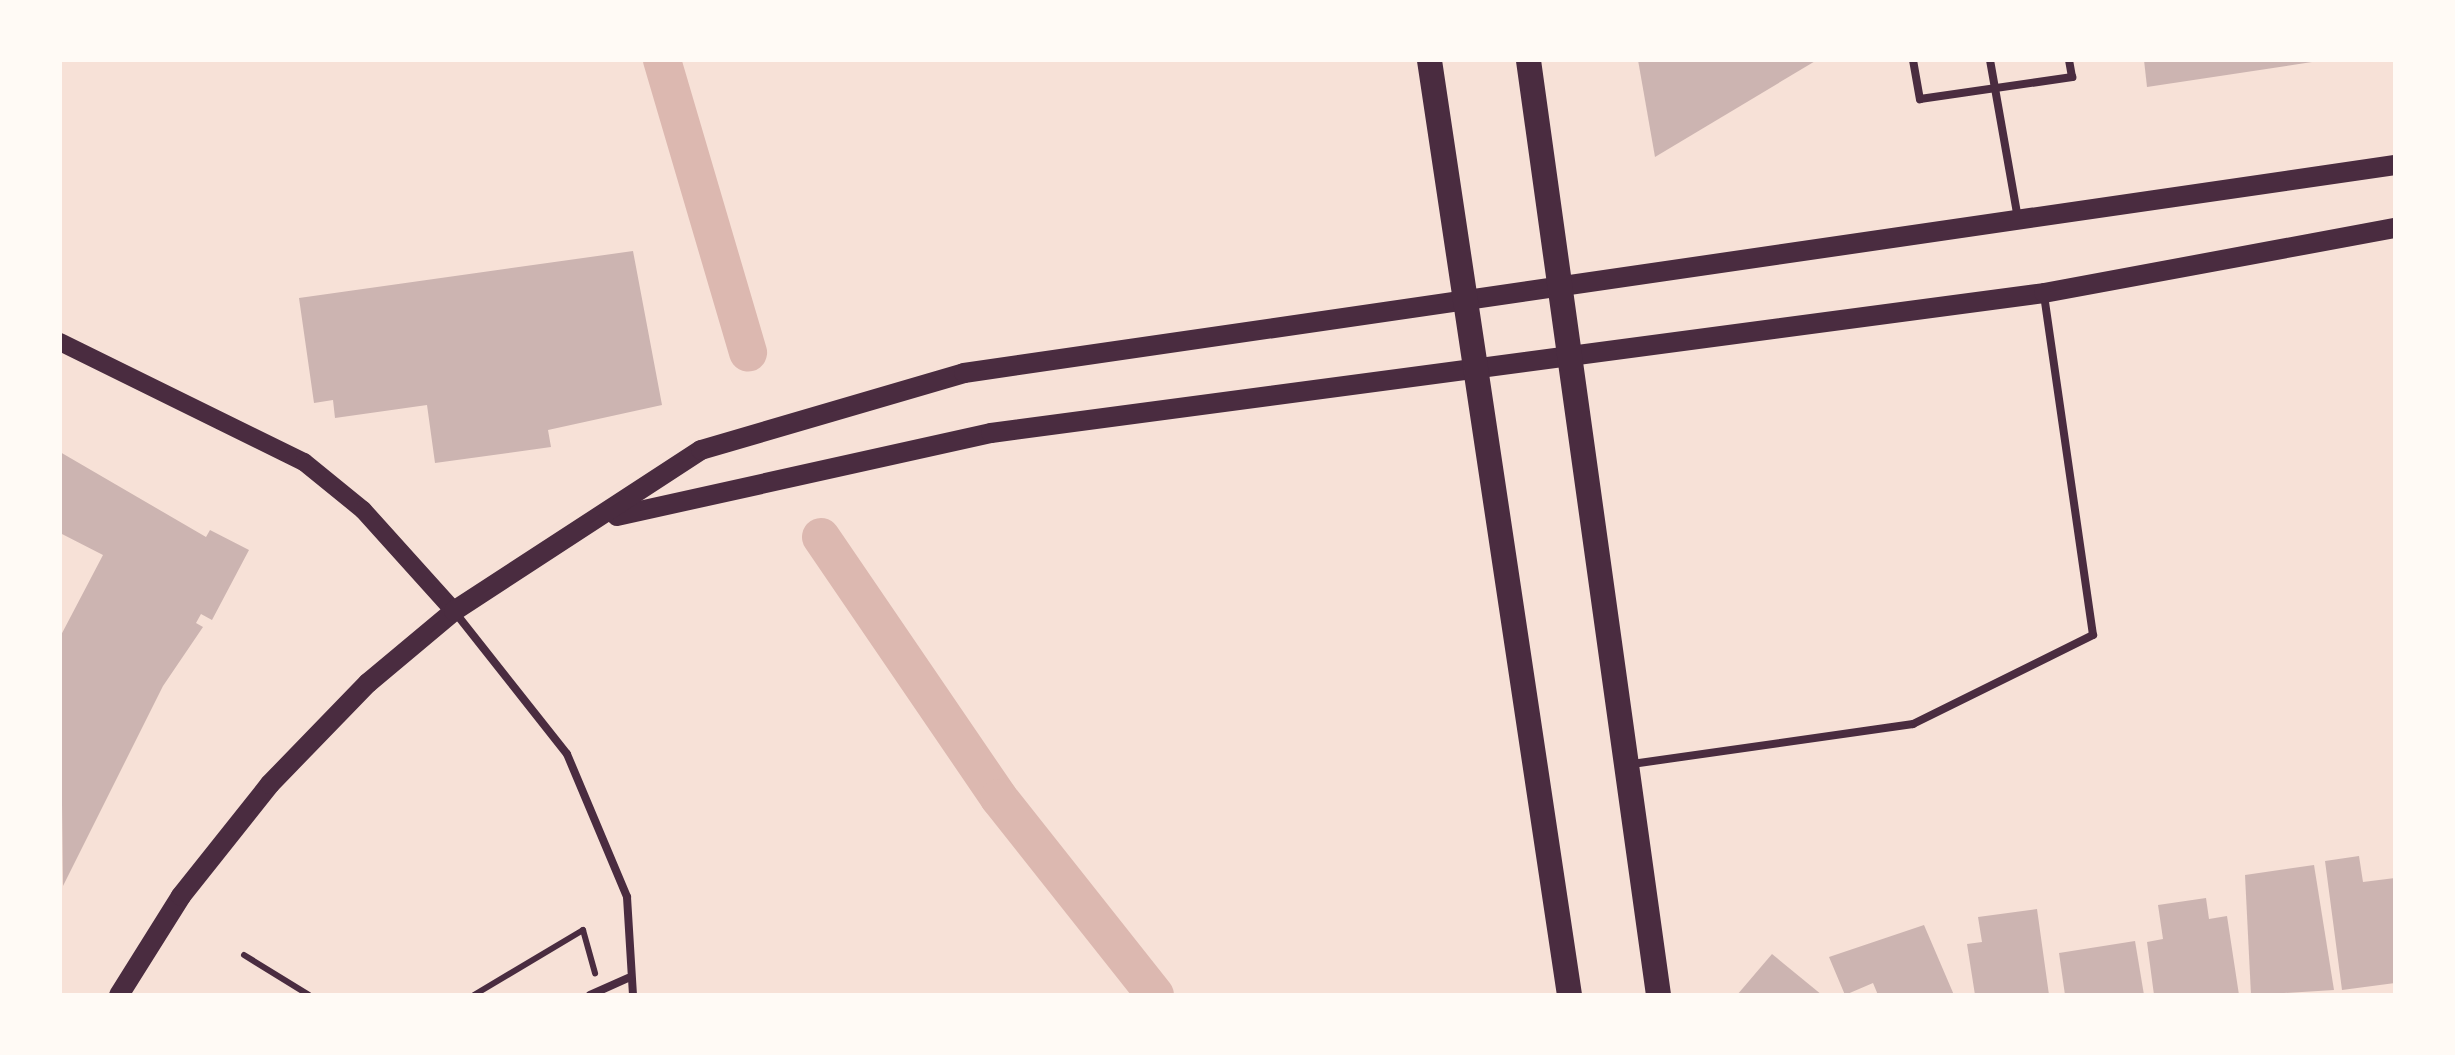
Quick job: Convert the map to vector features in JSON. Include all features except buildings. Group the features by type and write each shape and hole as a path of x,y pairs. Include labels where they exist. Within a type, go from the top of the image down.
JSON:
{"main road":[{"path":"1429,60 1471,375 1569,995"},
{"path":"1528,60 1658,995"},
{"path":"119,995 181,896 270,784 454,611 601,520 701,450 855,398 964,372 2395,165"},
{"path":"601,520 991,434 1471,375 2044,294 2395,228"}],"street":[{"path":"60,342 304,462 363,510 454,611"}],"lane":[{"path":"1913,60 1920,100 2072,78 2069,60"},
{"path":"1990,60 2018,220"},
{"path":"1626,764 1913,724 2093,636 2044,294"},
{"path":"454,611 568,754 627,897 628,978 633,995"},
{"path":"593,994 628,978"}],"path":[{"path":"474,995 583,930 593,994"},
{"path":"244,955 309,995"}],"waterway":[{"path":"662,60 748,353"},
{"path":"821,537 999,798 1155,995"}]}
